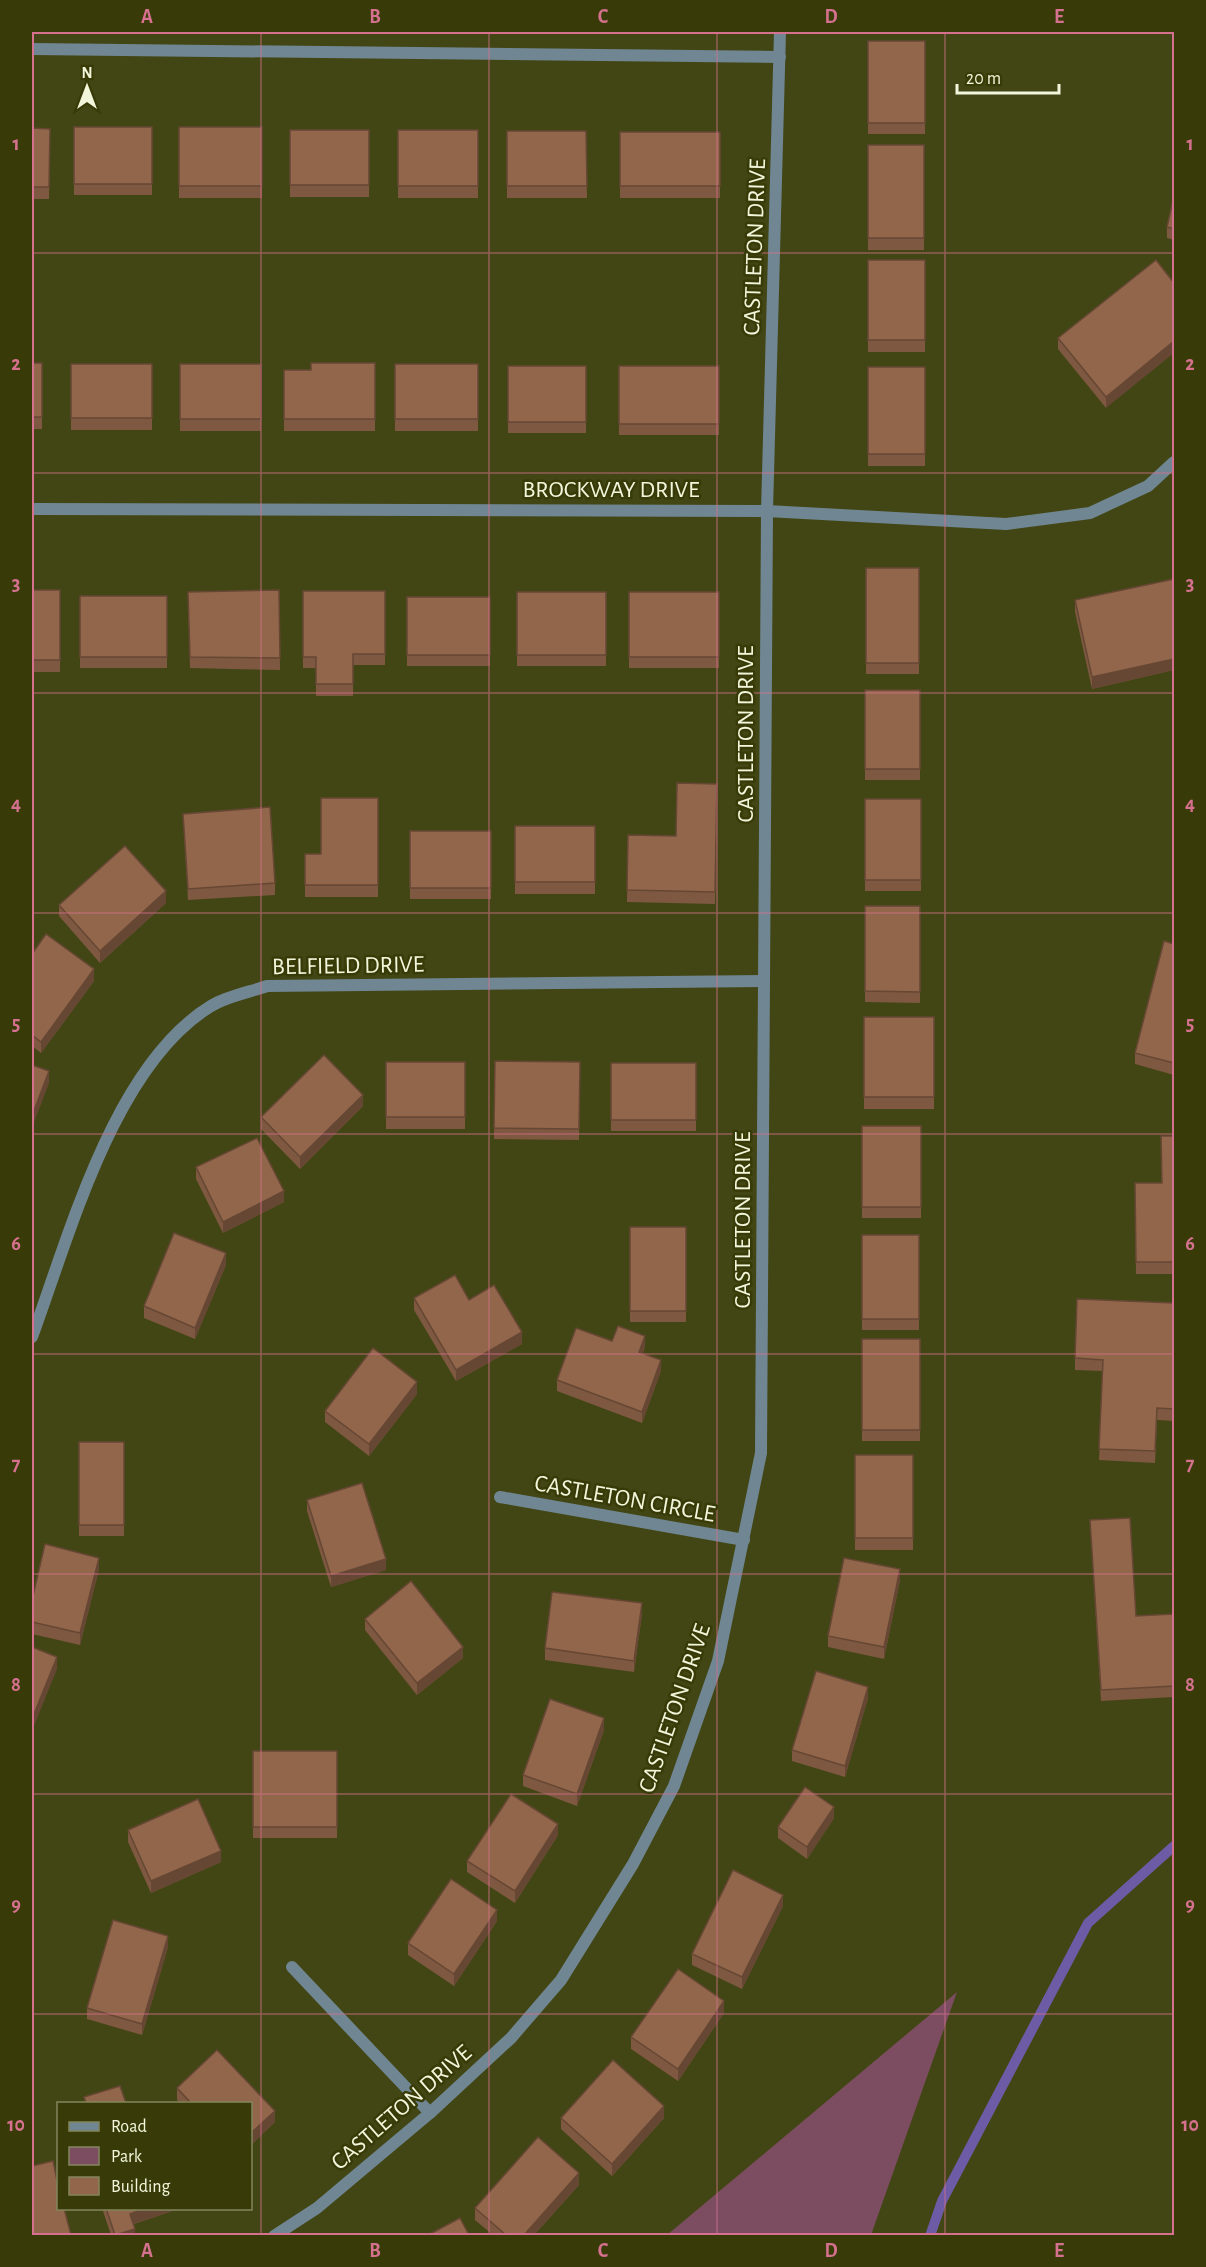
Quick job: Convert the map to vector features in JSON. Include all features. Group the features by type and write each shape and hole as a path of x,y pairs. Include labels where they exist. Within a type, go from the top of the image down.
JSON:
{"street":[{"name":"CASTLETON DRIVE","path":"274,2235 317,2208 430,2113 511,2038 561,1980 633,1864 674,1786 718,1661 761,1453 767,511 780,32"},
{"path":"32,49 780,57"},
{"name":"BROCKWAY DRIVE","path":"32,509 767,511 1006,524 1090,513 1148,486 1174,462"},
{"name":"BELFIELD DRIVE","path":"32,1337 105,1142 136,1083 163,1046 212,1005 267,986 765,981"},
{"name":"CASTLETON CIRCLE","path":"500,1497 744,1540"},
{"path":"292,1967 430,2113"}],"green space":[{"path":"957,1992 871,2235 667,2235"}],"building":[{"path":"868,41 925,41 925,123 868,123"},
{"path":"74,127 152,127 152,184 74,184"},
{"path":"179,127 262,127 262,186 179,186"},
{"path":"32,128 50,129 49,187 32,187"},
{"path":"290,130 369,130 369,185 290,185"},
{"path":"398,130 478,130 478,186 398,186"},
{"path":"507,131 586,131 587,186 507,186"},
{"path":"620,132 720,132 720,186 620,186"},
{"path":"868,145 924,145 924,238 868,238"},
{"path":"1174,196 1174,229 1167,227"},
{"path":"868,260 925,260 925,340 868,340"},
{"path":"1156,260 1174,283 1174,341 1106,397 1058,338"},
{"path":"32,363 42,363 42,417 32,417"},
{"path":"311,363 375,363 375,419 284,419 284,370 311,370"},
{"path":"71,364 152,364 152,418 71,418"},
{"path":"180,364 261,364 261,419 180,419"},
{"path":"395,364 478,364 478,419 395,419"},
{"path":"508,366 586,366 586,422 508,422"},
{"path":"619,366 719,366 719,424 619,424"},
{"path":"868,367 925,367 925,454 868,454"},
{"path":"866,568 919,568 919,663 866,663"},
{"path":"1174,579 1174,659 1092,677 1075,600"},
{"path":"32,590 60,590 60,660 32,660"},
{"path":"279,590 280,658 190,657 188,592"},
{"path":"303,591 385,591 385,654 353,654 353,684 316,684 316,657 303,657"},
{"path":"517,592 606,592 606,655 517,655"},
{"path":"629,592 719,592 719,657 629,657"},
{"path":"80,596 167,596 167,657 80,657"},
{"path":"407,597 490,597 490,655 407,655"},
{"path":"865,690 920,690 920,769 865,769"},
{"path":"677,783 717,784 715,892 627,890 628,835 676,836"},
{"path":"321,798 378,798 378,885 305,885 305,854 321,854"},
{"path":"865,799 921,799 921,880 865,880"},
{"path":"270,807 275,883 188,889 183,814"},
{"path":"515,826 595,826 595,882 515,882"},
{"path":"410,831 491,831 491,888 410,888"},
{"path":"125,846 166,891 100,951 59,905"},
{"path":"865,906 920,906 920,992 865,991"},
{"path":"46,934 94,969 41,1042 32,1035 32,954"},
{"path":"1164,941 1174,944 1174,1063 1135,1053"},
{"path":"864,1017 934,1017 934,1097 864,1097"},
{"path":"324,1055 363,1095 300,1157 261,1117"},
{"path":"495,1061 580,1062 579,1129 494,1128"},
{"path":"386,1062 465,1062 465,1117 386,1117"},
{"path":"611,1063 696,1063 696,1120 611,1120"},
{"path":"32,1065 49,1071 32,1116"},
{"path":"862,1126 921,1126 921,1207 862,1207"},
{"path":"1161,1136 1174,1136 1174,1262 1136,1262 1135,1183 1162,1183"},
{"path":"257,1138 284,1191 223,1222 196,1167"},
{"path":"630,1227 686,1227 686,1311 630,1311"},
{"path":"174,1233 226,1253 195,1328 144,1306"},
{"path":"862,1235 919,1235 919,1319 862,1319"},
{"path":"455,1275 469,1300 494,1285 522,1332 456,1370 414,1298"},
{"path":"1077,1299 1174,1303 1174,1409 1157,1408 1155,1451 1099,1449 1103,1360 1075,1358"},
{"path":"618,1326 645,1336 639,1352 661,1360 642,1412 557,1380 576,1328 612,1341"},
{"path":"862,1339 920,1339 920,1430 862,1430"},
{"path":"373,1348 417,1382 369,1444 325,1411"},
{"path":"79,1442 124,1442 124,1525 79,1525"},
{"path":"855,1455 913,1455 913,1538 855,1538"},
{"path":"362,1483 386,1559 331,1576 307,1500"},
{"path":"1130,1518 1136,1616 1174,1614 1174,1686 1101,1690 1090,1520"},
{"path":"45,1544 99,1558 80,1633 32,1622 32,1600"},
{"path":"844,1558 900,1569 884,1647 828,1636"},
{"path":"411,1581 463,1647 417,1683 365,1619"},
{"path":"552,1592 642,1603 634,1661 545,1648"},
{"path":"32,1647 57,1657 32,1719"},
{"path":"816,1671 868,1687 845,1766 792,1750"},
{"path":"550,1699 604,1718 577,1794 523,1775"},
{"path":"253,1751 337,1751 337,1827 253,1827"},
{"path":"805,1787 834,1807 807,1847 778,1827"},
{"path":"511,1794 558,1824 515,1891 467,1861"},
{"path":"198,1799 221,1851 151,1881 128,1830"},
{"path":"733,1870 783,1895 742,1977 692,1954"},
{"path":"451,1879 497,1910 454,1974 408,1943"},
{"path":"113,1920 168,1936 142,2024 87,2008"},
{"path":"678,1969 724,2001 678,2069 631,2037"},
{"path":"217,2050 275,2111 252,2132 252,2102 190,2102 177,2088"},
{"path":"613,2060 664,2106 612,2164 561,2118"},
{"path":"120,2086 126,2102 86,2102 84,2097"},
{"path":"538,2137 579,2173 524,2235 506,2235 475,2208"},
{"path":"53,2161 57,2180 57,2210 65,2210 71,2235 32,2235 32,2166"},
{"path":"107,2210 141,2210 130,2214 135,2229 115,2235"},
{"path":"460,2218 469,2235 428,2235"}],"waterway":[{"path":"930,2236 942,2201 1088,1923 1174,1846"}]}
